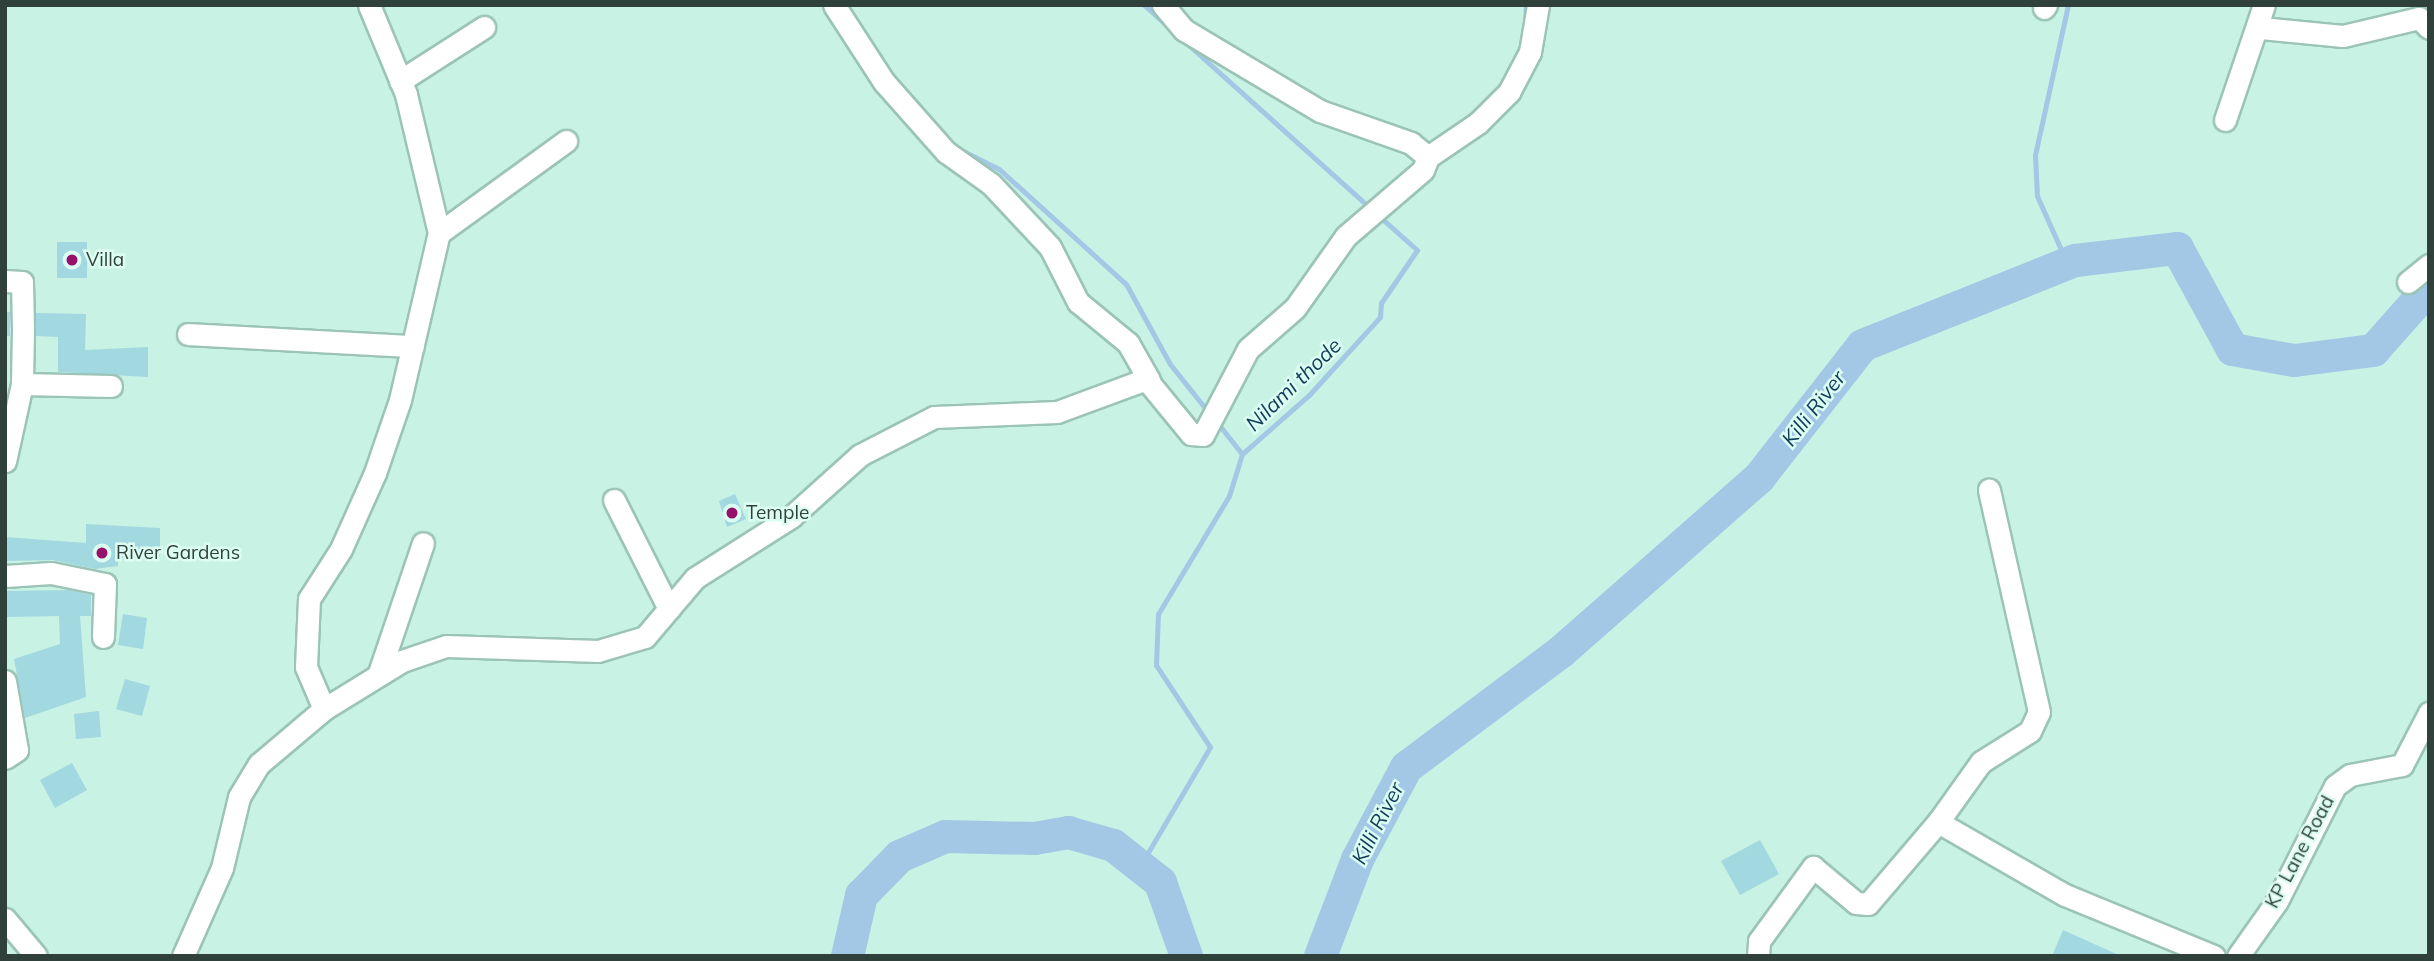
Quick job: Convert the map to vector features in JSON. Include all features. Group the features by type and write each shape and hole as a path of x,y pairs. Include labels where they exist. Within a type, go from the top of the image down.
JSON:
{"street":[{"path":"324,709 306,667 309,599 341,549 375,473 413,346 439,233 400,81 369,5"},
{"path":"834,5 884,82 946,152 991,184 1050,247 1079,302 1128,343 1149,380 1191,434 1203,435 1248,349 1295,308 1363,219 1411,183 1428,156 1478,123 1509,92 1530,52 1538,5"},
{"path":"1163,5 1184,30 1320,111 1410,143 1428,156"},
{"path":"2225,120 2261,27 2264,5"},
{"path":"2261,27 2343,36 2426,19"},
{"path":"400,81 484,27"},
{"path":"439,233 566,141"},
{"path":"2408,282 2429,265"},
{"path":"5,281 22,282 22,384 5,461"},
{"path":"188,334 413,346"},
{"path":"183,956 222,867 239,797 259,764 324,709 379,673 446,646 614,650 645,637 695,578 791,517 860,455 907,428 948,413 1078,408 1129,382 1149,380"},
{"path":"22,384 111,386"},
{"path":"1758,956 1759,941 1813,867 1856,903 1867,904 1938,822 1981,762 2030,731 2039,712 1989,490"},
{"path":"614,500 669,609"},
{"path":"379,673 423,543"},
{"path":"5,576 51,573 105,584 103,636"},
{"path":"5,681 17,750 5,758"},
{"name":"KP Lane Road","path":"2238,956 2277,901 2339,781 2402,765 2429,713"},
{"path":"1938,822 2066,895 2214,956"},
{"path":"5,919 36,956"}],"building":[{"name":"Villa","path":"57,242 87,242 87,278 57,278"},
{"path":"5,312 10,312 10,336 5,336"},
{"path":"36,313 86,314 85,350 148,347 148,377 58,372 58,337 36,336"},
{"name":"Temple","path":"735,494 746,519 727,527 719,501"},
{"path":"86,524 160,528 160,558 118,558 118,566 95,569 53,560 5,561 5,537 86,543"},
{"path":"68,590 91,595 91,616 80,616 86,697 25,718 14,659 60,644 59,616 7,617 6,591"},
{"name":"River Gardens","path":"123,614 147,618 143,649 118,645"},
{"path":"125,679 150,686 142,716 116,709"},
{"path":"99,711 101,737 76,739 74,714"},
{"path":"72,763 87,790 55,808 40,780"},
{"path":"1760,840 1779,874 1740,895 1721,861"},
{"path":"2063,930 2121,956 2052,956"}],"waterway":[{"name":"Nilami thode","path":"1144,5 1370,208"},
{"path":"1525,23 1526,5"},
{"path":"2067,263 2037,196 2035,155 2068,5"},
{"path":"899,84 942,132"},
{"path":"955,147 999,169 1126,284 1170,364 1209,413"},
{"name":"Nilami thode","path":"1140,866 1210,747 1156,665 1158,614 1229,496 1242,454 1309,395 1380,317 1381,303 1417,250 1378,215"},
{"name":"Killi River","path":"1320,956 1357,859 1406,767 1561,651 1759,477 1862,345 2075,260 2177,248 2232,349 2294,360 2373,350 2429,287"},
{"path":"1216,421 1242,454"},
{"name":"Killi River","path":"847,956 861,895 899,856 945,836 1034,838 1068,832 1113,845 1160,882 1186,956"}],"place":[{"name":"Villa","path":"72,260"},
{"name":"Temple","path":"732,513"},
{"name":"River Gardens","path":"102,553"}]}
